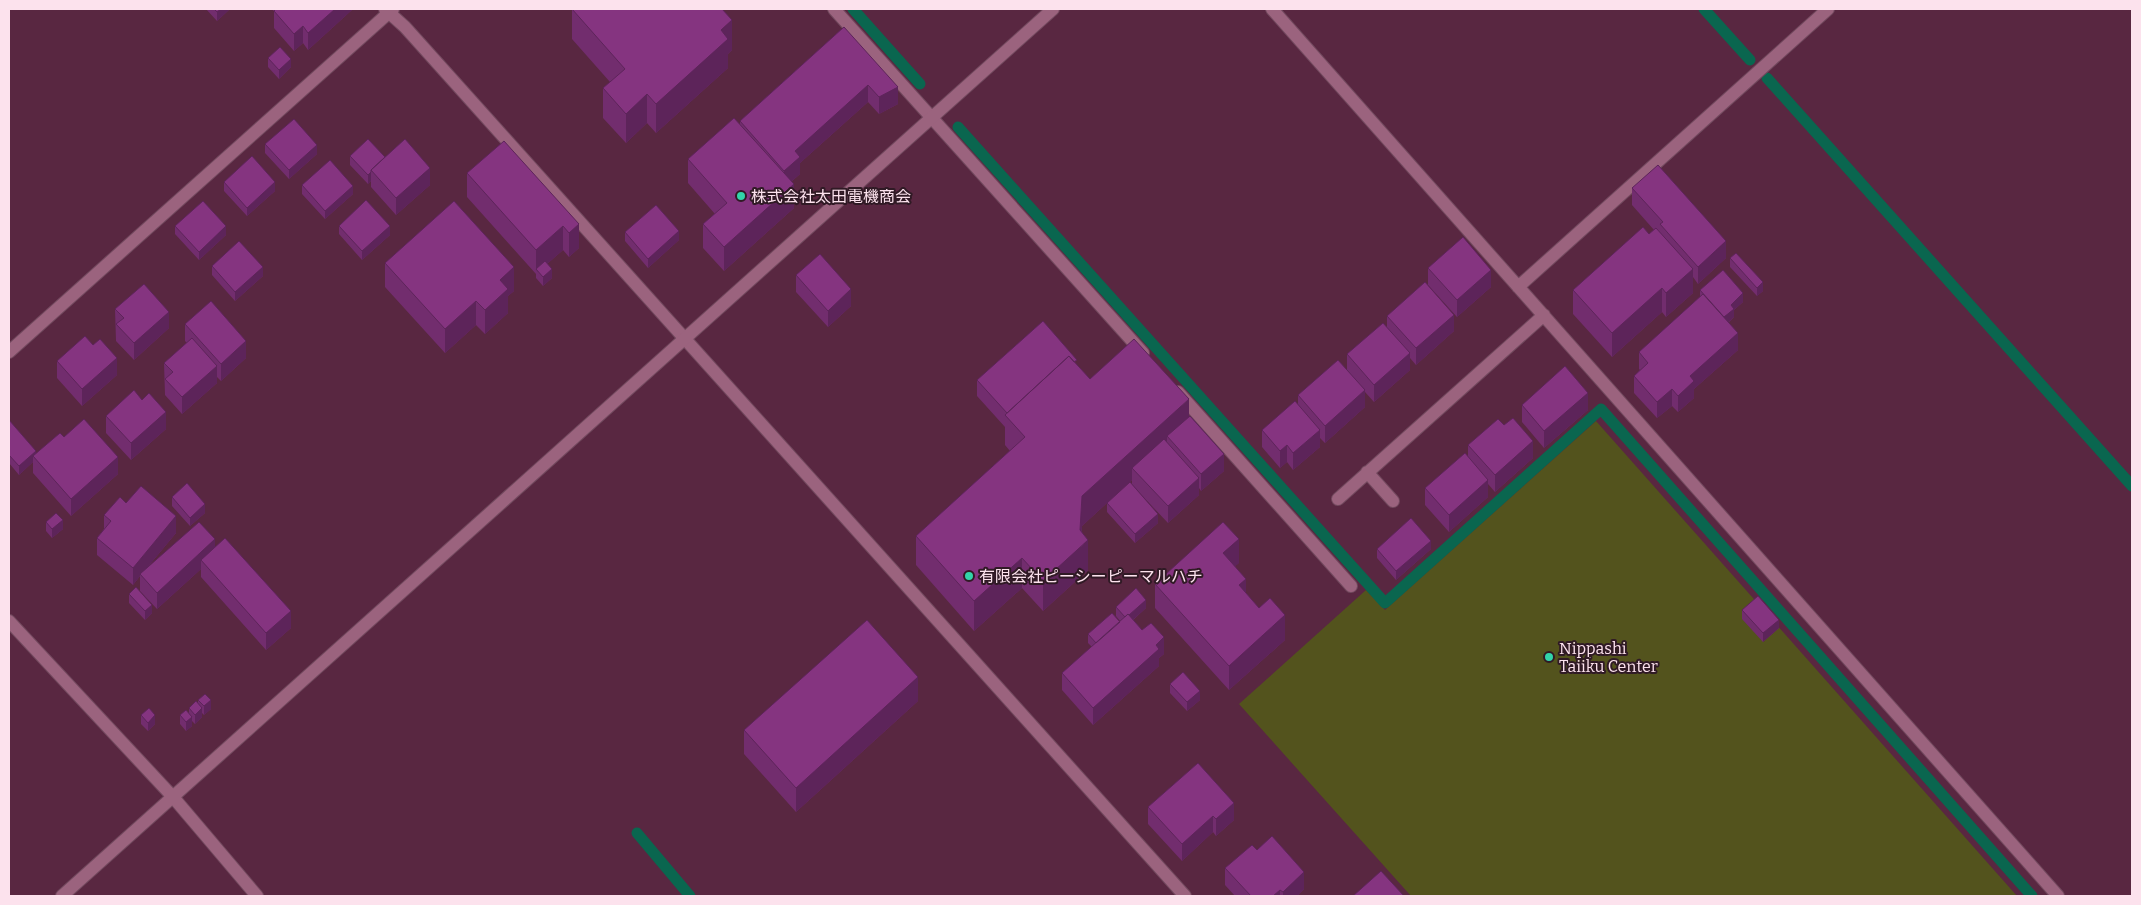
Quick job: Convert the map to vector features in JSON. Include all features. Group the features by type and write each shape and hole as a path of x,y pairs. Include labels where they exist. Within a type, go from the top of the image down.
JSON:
{"street":[{"path":"834,9 1152,363"},
{"path":"62,896 1053,9"},
{"path":"1272,9 2058,896"},
{"path":"1518,287 1828,9"},
{"path":"9,352 389,10 1185,896"},
{"path":"1338,498 1544,316"},
{"path":"1172,385 1352,586"},
{"path":"1367,472 1393,501"},
{"path":"9,621 173,797 257,896"}],"shaded area":[{"name":"Nippashi Taiiku Center","path":"1596,421 2017,896 1411,896 1239,704 1366,590 1385,610"}],"building":[{"path":"276,9 335,9 308,33 303,26 294,34 274,11"},
{"path":"572,9 722,9 732,20 721,30 728,39 656,104 647,94 626,114 603,88 625,69"},
{"path":"844,27 898,87 879,97 868,85 795,151 800,157 784,171 740,121"},
{"path":"280,47 291,59 279,70 268,58"},
{"name":"株式会社太田電機商会","path":"734,118 794,184 724,247 703,224 727,203 688,159"},
{"path":"294,119 317,145 289,170 265,144"},
{"path":"368,139 385,157 368,175 350,156"},
{"path":"405,139 430,168 396,198 371,170"},
{"path":"504,141 579,224 569,233 563,226 536,250 467,173"},
{"path":"252,156 275,182 247,208 224,182"},
{"path":"330,160 353,186 325,211 302,185"},
{"path":"1658,165 1726,241 1698,267 1660,224 1663,222 1632,188"},
{"path":"366,200 390,226 362,251 339,226"},
{"path":"203,201 226,226 199,252 175,226"},
{"path":"454,201 514,267 500,280 508,289 485,310 476,301 445,329 385,263"},
{"path":"656,205 679,231 648,259 625,232"},
{"path":"1643,227 1649,234 1656,228 1693,269 1666,293 1662,288 1612,333 1573,290"},
{"path":"1463,237 1491,270 1457,300 1428,268"},
{"path":"239,241 263,267 235,292 212,266"},
{"path":"1736,253 1763,282 1757,288 1730,258"},
{"path":"820,254 851,289 828,311 796,275"},
{"path":"545,261 552,269 543,277 536,269"},
{"path":"1723,270 1743,293 1731,305 1734,309 1724,317 1700,290"},
{"path":"1425,282 1454,315 1416,348 1387,316"},
{"path":"144,284 169,312 134,343 116,324 124,318 115,309"},
{"path":"1703,294 1738,333 1690,376 1694,381 1678,396 1672,389 1657,402 1634,376 1648,363 1639,352"},
{"path":"211,301 246,341 221,364 185,324"},
{"path":"1043,321 1077,360 1074,362 1069,356 1007,413 977,380"},
{"path":"1383,323 1410,353 1374,385 1347,354"},
{"path":"85,336 93,345 100,339 117,358 82,389 57,361"},
{"path":"192,338 217,366 182,397 165,379 173,372 164,363"},
{"path":"1134,339 1189,399 1082,496 1080,530 1088,540 1043,581 1022,558 974,601 916,536 1025,437 1005,415 1069,356 1090,379"},
{"path":"1338,360 1365,390 1325,426 1298,395"},
{"path":"1565,366 1588,393 1544,431 1522,405"},
{"path":"134,390 142,400 149,393 166,412 131,443 106,416"},
{"path":"1295,401 1320,430 1293,453 1287,445 1280,451 1262,430"},
{"path":"1190,416 1224,454 1201,474 1167,436"},
{"path":"1513,418 1533,441 1495,475 1468,445 1498,419 1504,425"},
{"path":"84,419 118,457 71,499 33,456 60,433 64,437"},
{"path":"9,420 36,451 19,466 9,455"},
{"path":"1164,439 1199,478 1168,506 1132,468"},
{"path":"1465,453 1488,480 1449,515 1425,488"},
{"path":"1130,482 1158,514 1135,534 1107,503"},
{"path":"187,483 205,504 190,518 172,497"},
{"path":"141,486 176,516 133,568 97,538 111,521 104,515 120,497 126,503"},
{"path":"56,513 63,520 52,529 46,522"},
{"path":"1411,518 1431,541 1396,571 1377,549"},
{"path":"199,522 215,539 157,593 140,574"},
{"path":"1223,522 1239,539 1223,553 1246,579 1239,585 1259,608 1270,598 1285,615 1229,666 1155,584"},
{"path":"225,538 291,611 266,633 201,560"},
{"path":"136,587 152,605 145,611 129,594"},
{"path":"1136,588 1146,600 1125,617 1116,607"},
{"path":"1758,596 1779,620 1763,633 1742,610"},
{"path":"1112,613 1120,622 1096,643 1088,634"},
{"path":"1128,614 1142,630 1151,623 1164,637 1156,645 1159,649 1093,708 1062,673"},
{"path":"867,620 918,677 796,788 744,730"},
{"path":"1183,672 1200,691 1187,702 1170,684"},
{"path":"205,694 211,700 204,706 198,700"},
{"path":"196,701 202,708 195,715 189,708"},
{"path":"149,708 155,715 148,723 141,715"},
{"path":"186,710 192,717 186,722 180,715"},
{"path":"1198,763 1234,803 1216,819 1213,816 1182,844 1148,807"},
{"path":"1272,836 1304,872 1283,892 1280,890 1273,896 1251,896 1225,868 1252,845 1257,850"},
{"path":"1381,871 1404,896 1353,896"}],"waterway":[{"path":"853,9 920,84"},
{"path":"1704,9 1750,60"},
{"path":"1767,78 2132,486"},
{"path":"958,127 1385,603 1601,409 2032,896"},
{"path":"637,833 690,896"}],"place":[{"name":"株式会社太田電機商会","path":"741,196"},
{"name":"有限会社ピーシーピーマルハチ","path":"969,576"},
{"name":"Nippashi Taiiku Center","path":"1549,657"}]}
